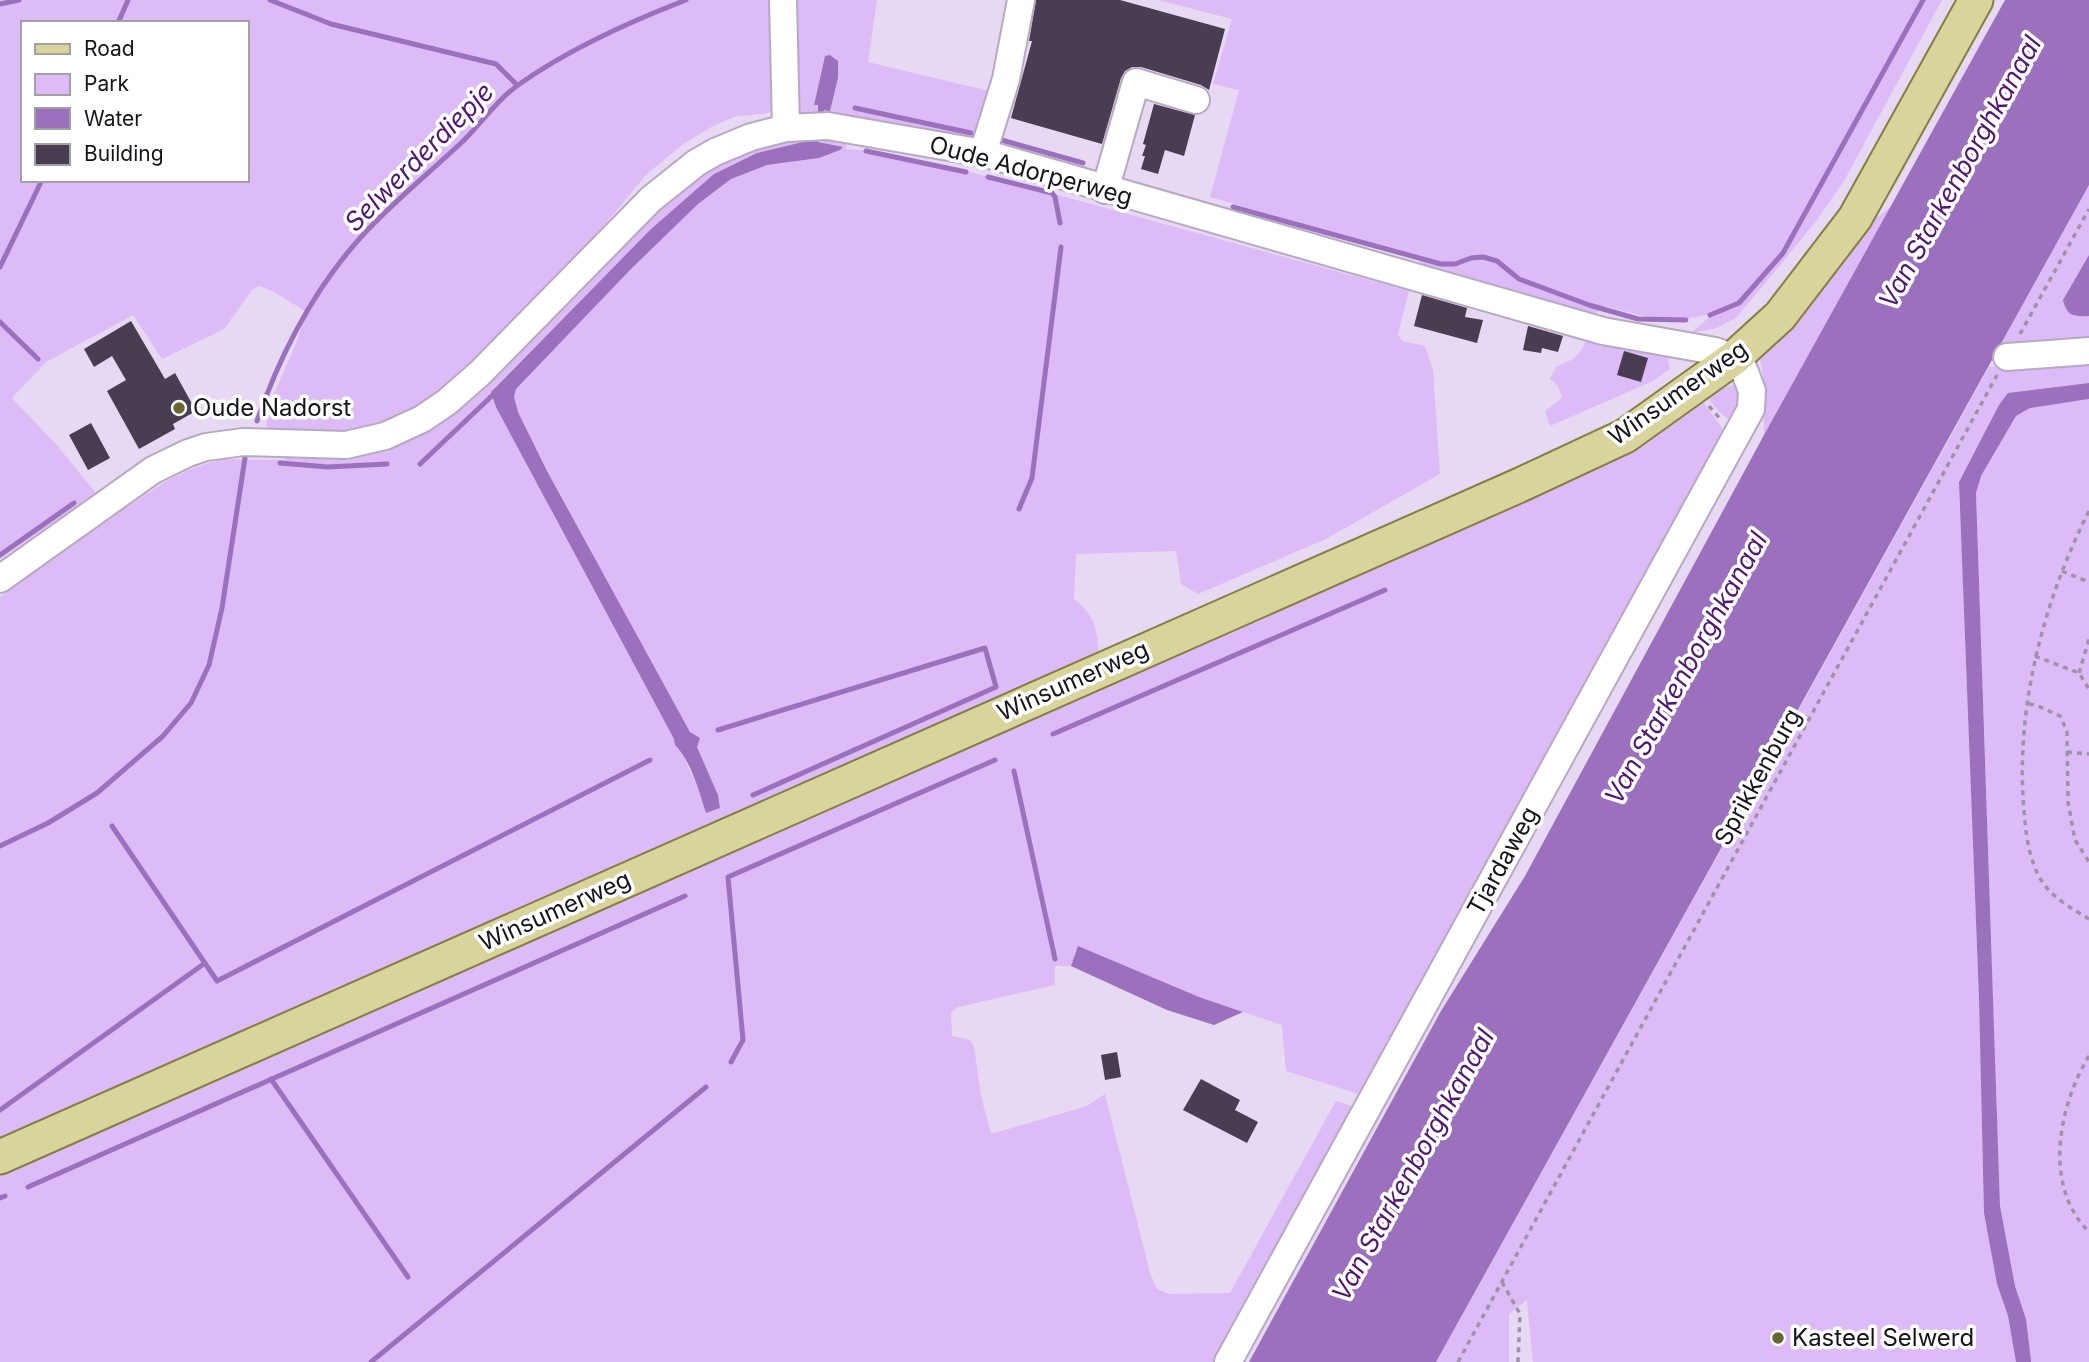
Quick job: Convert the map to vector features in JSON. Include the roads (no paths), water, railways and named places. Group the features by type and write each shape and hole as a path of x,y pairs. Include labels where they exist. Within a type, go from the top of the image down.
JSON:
{"main road":[{"name":"Winsumerweg","path":"0,1157 1520,485 1625,436 1734,358 1780,316 1855,218 1976,0"}],"street":[{"path":"783,0 786,128"},
{"path":"983,153 1006,79 1021,0"},
{"path":"1105,190 1136,82 1195,100"},
{"name":"Oude Adorperweg","path":"0,579 153,470 188,453 206,447 243,442 346,445 385,436 422,419 447,402 480,373 650,199 696,163 715,152 751,137 786,128 828,126 983,153 1603,331 1715,351 1734,358"},
{"path":"2007,357 2089,351"},
{"name":"Tjardaweg","path":"1228,1362 1751,409 1751,382 1734,358"}],"water":[{"name":"Van Starkenborghkanaal","path":"2005,0 2089,0 2089,185 1436,1362 1249,1362 1441,1011 1525,876 1764,435"},
{"path":"830,55 838,61 838,78 830,111 824,110 823,113 818,112 818,105 814,105 825,56"},
{"path":"819,138 818,142 843,147 819,158 767,165 731,179 698,204 630,270 516,389 514,397 518,412 547,471 690,732 700,738 697,747 718,795 720,808 706,813 690,768 675,745 496,407 491,392 650,230 714,174 757,153"},
{"path":"2089,255 2089,316 2075,316 2069,312 2063,300"},
{"path":"2089,383 2089,399 2030,408 2016,416 1981,476 1976,493 2000,1206 2015,1286 2026,1319 2031,1360 2016,1362 2008,1316 1997,1284 1984,1213 1979,999 1959,482 2008,393"},
{"path":"1078,946 1199,997 1243,1012 1214,1025 1167,1010 1071,966"}],"waterway":[{"path":"0,4 19,0"},
{"path":"119,21 128,0"},
{"path":"270,0 331,24 496,64 517,85"},
{"name":"Selwerderdiepje","path":"257,421 288,347 328,278 385,212 461,143 497,104 521,83 560,58 601,37 686,0"},
{"path":"1710,315 1739,303 1783,253 1923,0"},
{"path":"855,108 971,133"},
{"path":"998,139 1083,163"},
{"path":"866,151 966,172"},
{"path":"988,177 1052,193 1060,223"},
{"path":"0,267 41,182"},
{"path":"1233,207 1441,264 1455,264 1483,257 1497,261 1519,279 1589,305 1638,319 1686,320"},
{"path":"1019,509 1032,478 1061,247"},
{"path":"0,322 38,359"},
{"path":"420,464 496,392"},
{"name":"Selwerderdiepje","path":"0,846 48,823 97,793 163,736 191,703 209,665 222,608 245,458"},
{"path":"280,463 328,467 387,464"},
{"path":"0,555 74,503"},
{"path":"1053,734 1385,590"},
{"path":"718,730 985,648 996,687 753,795"},
{"path":"112,826 217,981 650,760"},
{"path":"731,1062 743,1040 728,877 995,760"},
{"path":"1014,771 1055,959"},
{"path":"28,1187 685,896"},
{"path":"0,1110 205,963"},
{"path":"271,1079 408,1277"},
{"path":"371,1362 706,1087"},
{"path":"0,1198 5,1196"}],"place":[{"name":"Oude Nadorst","path":"179,408"},
{"name":"Kasteel Selwerd","path":"1778,1338"}]}
